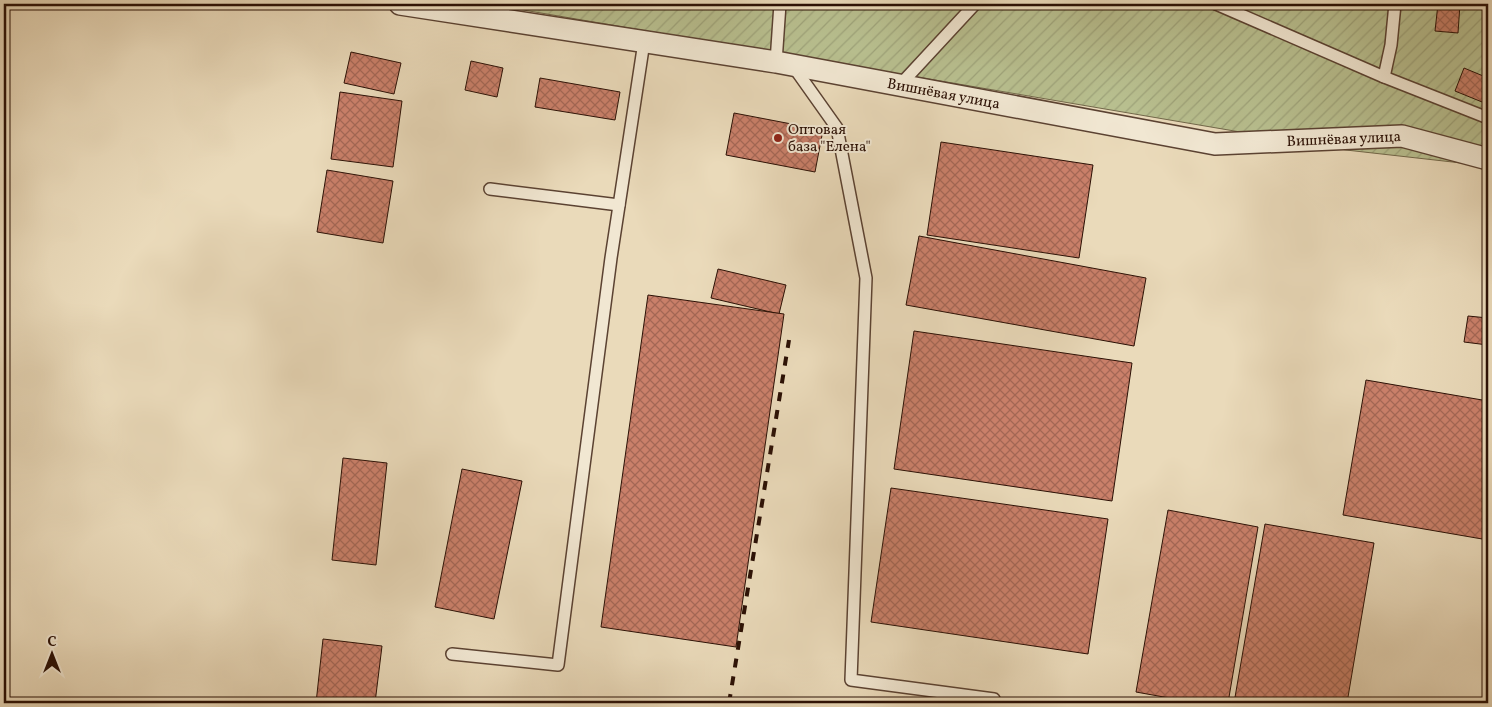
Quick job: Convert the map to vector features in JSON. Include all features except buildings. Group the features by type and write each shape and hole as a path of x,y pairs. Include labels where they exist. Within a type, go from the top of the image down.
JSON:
{"street":[{"name":"Вишнёвая улица","path":"400,4 784,63 1215,144 1402,136 1488,159"}],"lane":[{"path":"780,4 784,63 837,128 866,278 851,680 994,699"},
{"path":"900,85 975,4"},
{"path":"1216,4 1384,77 1488,118"},
{"path":"1384,77 1391,45 1395,4"},
{"path":"452,654 558,665 619,205 644,42"},
{"path":"490,189 619,205"}],"green space":[{"path":"488,4 1488,4 1488,166 1346,150"}],"railway":[{"path":"729,703 789,340"}],"place":[{"name":"Оптовая база \"Елена\"","path":"778,138"}]}
